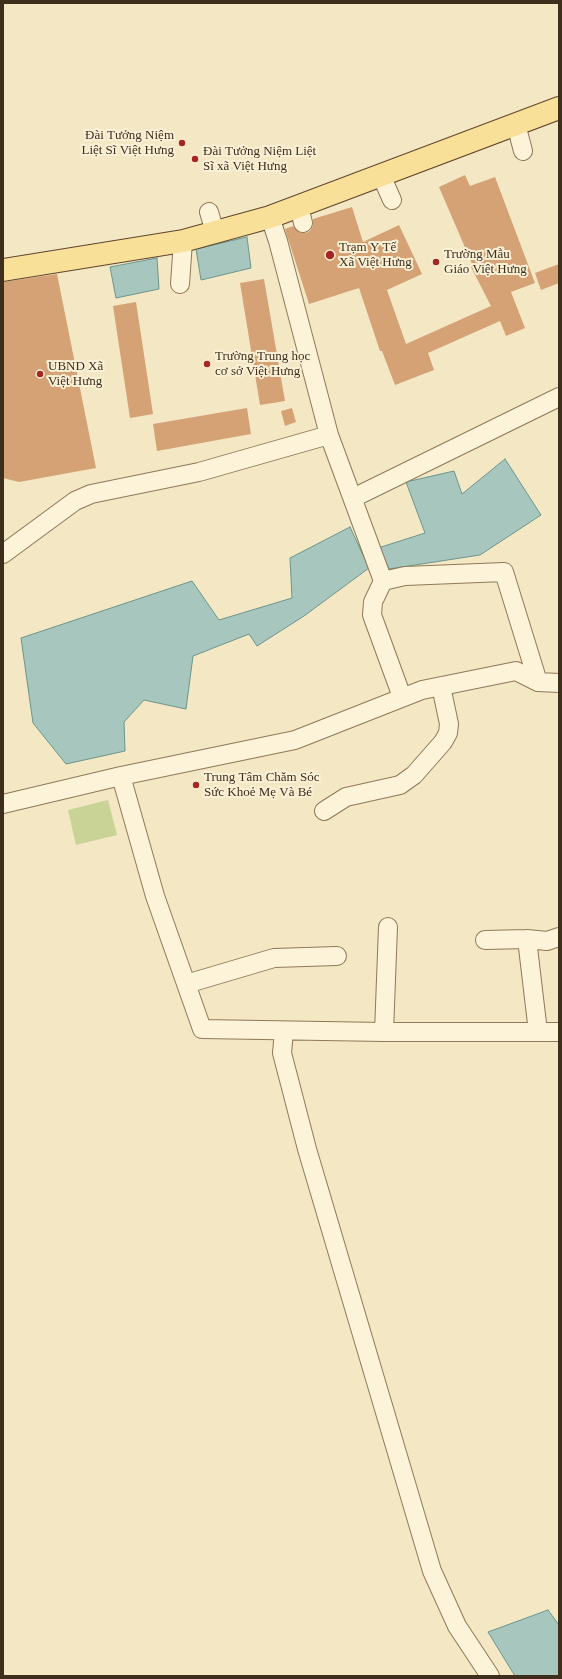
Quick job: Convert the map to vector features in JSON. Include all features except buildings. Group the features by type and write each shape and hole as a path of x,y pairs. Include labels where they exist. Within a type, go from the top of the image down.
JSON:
{"main road":[{"path":"10,272 183,240 212,222 301,215 381,175 559,108"}],"street":[{"path":"516,124 523,151"},
{"path":"381,175 392,200"},
{"path":"270,217 278,241 329,435 383,581 373,602 372,615 402,697"},
{"path":"180,284 183,240"},
{"path":"353,498 559,397"},
{"path":"3,554 75,501 91,494 199,472 329,435"},
{"path":"383,581 405,576 504,572 538,682"},
{"path":"3,804 121,776 295,740 422,690 516,671 538,682 559,683"},
{"path":"324,811 346,797 400,785 414,775 443,742 448,733 449,724 441,686"},
{"path":"121,776 155,896 202,1030 559,1032"},
{"path":"384,1032 388,927"},
{"path":"485,940 527,939 547,941 559,937"},
{"path":"527,939 538,1032"},
{"path":"186,984 274,958 337,956"},
{"path":"284,1031 282,1053 307,1149 432,1571 457,1626 490,1676"}],"green space":[{"path":"108,800 117,835 76,845 68,810"}],"water":[{"path":"247,237 251,268 201,280 196,249"},
{"path":"157,258 159,289 116,298 110,267"},
{"path":"505,459 541,515 480,555 389,569 378,548 425,533 406,482 454,471 462,494"},
{"path":"350,527 369,568 304,616 257,646 249,634 193,656 186,709 144,700 124,722 125,751 66,764 33,723 21,638 192,581 219,620 292,598 290,558"},
{"path":"548,1610 559,1625 559,1676 515,1676 488,1632"}],"place":[{"name":"Đài Tưởng Niệm Liệt Sĩ Việt Hưng","path":"182,143"},
{"name":"Đài Tưởng Niệm Liệt Sĩ xã Việt Hưng","path":"195,159"},
{"name":"Trạm Y Tế Xã Việt Hưng","path":"330,255"},
{"name":"Trường Mẫu Giáo Việt Hưng","path":"436,262"},
{"name":"Trường Trung học cơ sở Việt Hưng","path":"207,364"},
{"name":"UBND Xã Việt Hưng","path":"40,374"},
{"name":"Trung Tâm Chăm Sóc Sức Khoẻ Mẹ Và Bé","path":"196,785"}]}
